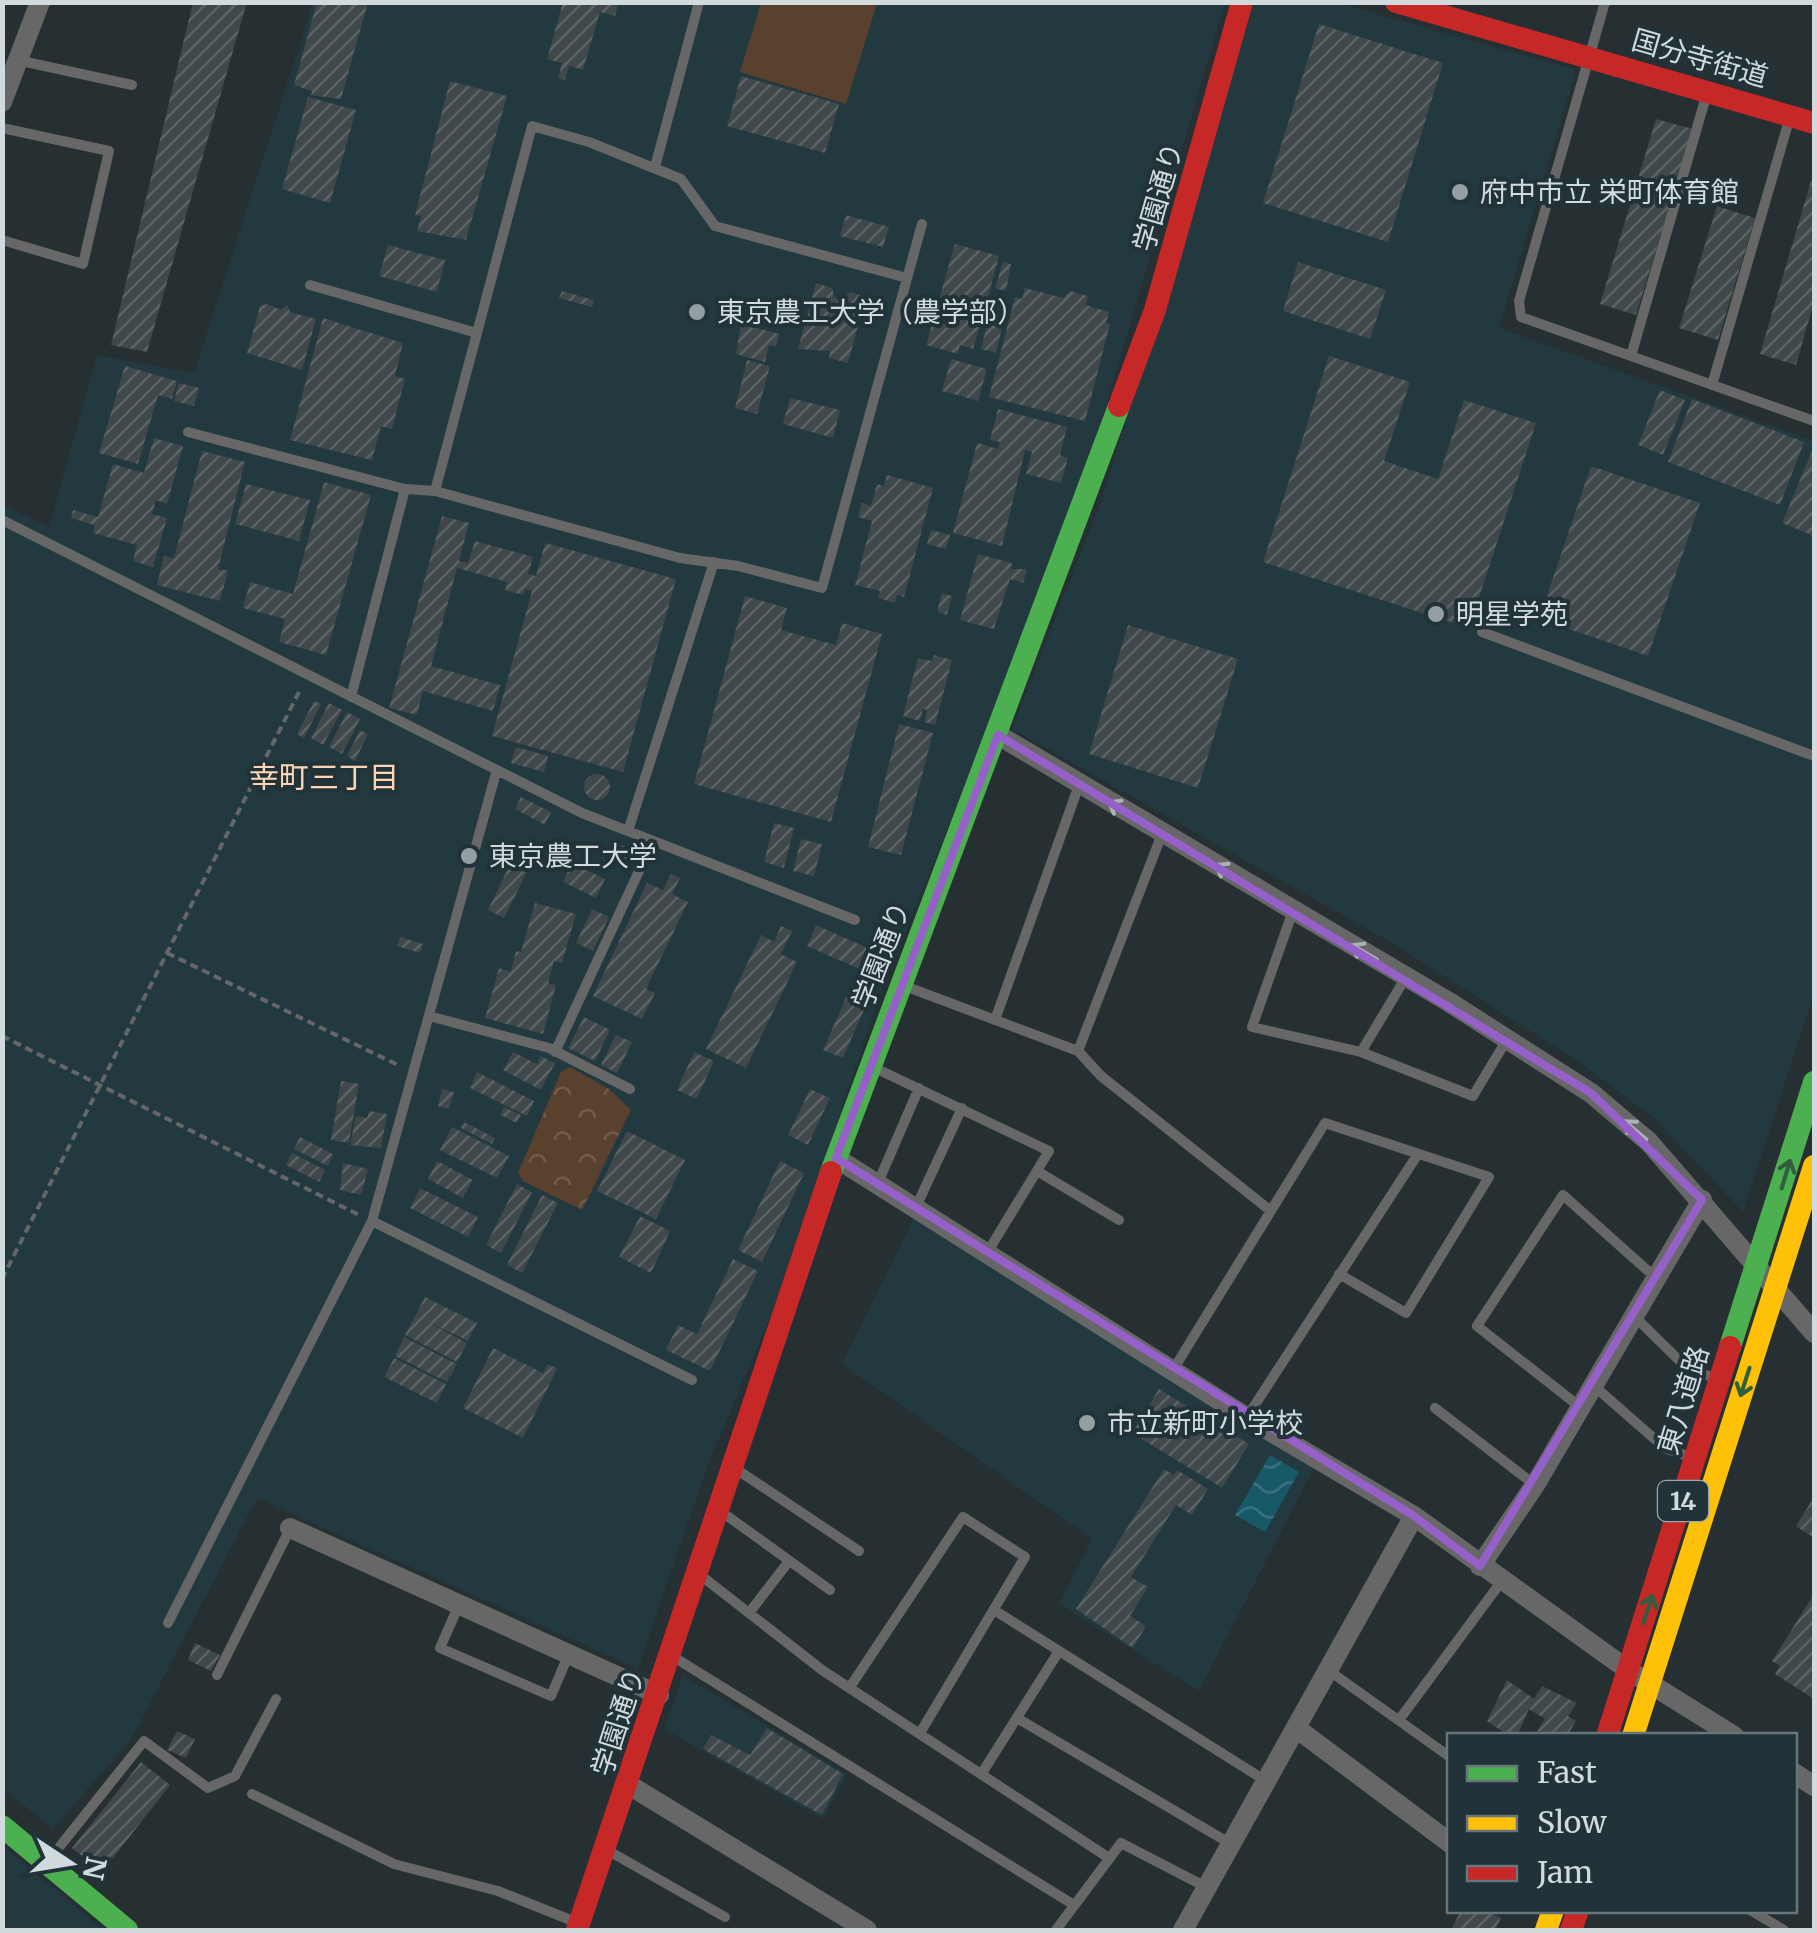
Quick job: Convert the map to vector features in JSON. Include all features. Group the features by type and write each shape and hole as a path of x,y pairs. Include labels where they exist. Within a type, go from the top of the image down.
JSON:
{"street":[{"path":"2,102 40,2"},
{"name":"学園通り","path":"578,1927 836,1158 1156,310 1242,2"},
{"name":"国分寺街道","path":"1396,2 1426,6 1814,123"},
{"path":"998,735 1406,977 1591,1093 1649,1142 1776,1289 1812,1324"},
{"name":"東八道路","path":"1608,1733 1814,1082"},
{"path":"836,1158 1246,1417 1414,1516 1500,1582 1649,1684 1729,1733"},
{"name":"東八道路","path":"1633,1733 1814,1166"},
{"path":"1480,1566 1535,1486 1702,1200"},
{"path":"1183,1930 1414,1516"},
{"path":"290,1528 458,1607 659,1694"},
{"path":"1296,1728 1447,1840"},
{"path":"628,1785 867,1930"},
{"path":"2,1826 127,1930"}],"lane":[{"path":"655,166 700,2"},
{"path":"1605,2 1519,301 1521,318 1814,421"},
{"path":"18,60 132,85"},
{"path":"1631,356 1708,92"},
{"path":"1712,385 1790,116"},
{"path":"436,490 532,126 655,166 682,179 715,226 907,278"},
{"path":"2,128 108,151 83,264 2,240"},
{"path":"188,432 405,489 436,490 680,558 714,562 822,588 922,224"},
{"path":"310,285 477,333"},
{"path":"351,697 405,489"},
{"path":"2,520 464,752 496,773 628,831 856,920"},
{"path":"628,831 714,562"},
{"path":"1482,632 1814,756"},
{"path":"168,1623 372,1221 496,773"},
{"path":"995,1020 1079,786"},
{"path":"1078,1050 1162,834"},
{"path":"555,1052 653,841"},
{"path":"1294,911 1252,1027 1361,1052 1472,1096 1506,1040"},
{"path":"1361,1052 1406,977"},
{"path":"902,985 1078,1050 1101,1076 1271,1211"},
{"path":"429,1016 555,1052 630,1089"},
{"path":"871,1066 1049,1151 987,1253"},
{"path":"877,1186 920,1088"},
{"path":"916,1207 962,1108"},
{"path":"1173,1370 1325,1123 1489,1177 1406,1312 1339,1274"},
{"path":"1246,1417 1418,1154"},
{"path":"1037,1171 1119,1220"},
{"path":"1580,1407 1477,1326 1563,1195 1656,1278"},
{"path":"372,1221 692,1380"},
{"path":"1634,1316 1688,1369 1721,1380"},
{"path":"1594,1386 1665,1448 1696,1459"},
{"path":"1435,1408 1535,1486"},
{"path":"732,1467 859,1550"},
{"path":"718,1510 830,1590"},
{"path":"850,1687 963,1517 1025,1557 920,1733"},
{"path":"217,1675 290,1528"},
{"path":"749,1613 789,1561"},
{"path":"697,1572 850,1687 1109,1858"},
{"path":"1399,1720 1500,1582"},
{"path":"458,1607 440,1648 550,1696 568,1656"},
{"path":"994,1610 1266,1782"},
{"path":"982,1774 1059,1651"},
{"path":"672,1655 1074,1905"},
{"path":"1328,1670 1447,1755"},
{"path":"46,1863 144,1740 208,1788 235,1776 276,1699"},
{"path":"1017,1718 1231,1844"},
{"path":"252,1794 394,1864 498,1891 578,1927"},
{"path":"1056,1930 1120,1842 1207,1888"},
{"path":"606,1850 725,1917"},
{"path":"1755,1913 1784,1930"}],"path":[{"path":"2,1279 308,675"},
{"path":"168,953 413,1072"},
{"path":"2,1036 372,1221"}],"highlighted area":[{"path":"998,735 1591,1093 1702,1200 1480,1566 1414,1516 836,1158"}],"shaded area":[{"name":"東京農工大学","path":"313,3 1225,3 1090,461 990,725 883,986 778,1298 707,1467 638,1669 257,1498 132,1738 53,1829 3,1788 2,504 49,527 97,355 194,373"},
{"name":"明星学苑","path":"1254,3 1338,3 1576,70 1499,328 1814,441 1814,994 1743,1212 1654,1118 1576,1060 1392,943 1012,729 1102,499"},
{"name":"市立新町小学校","path":"914,1218 1315,1466 1199,1691 1059,1604 1092,1539 842,1364"},
{"path":"683,1675 847,1774 823,1819 664,1729"},
{"path":"3,1846 101,1928 3,1930"}],"green space":[{"path":"761,3 877,3 846,104 740,72"},
{"path":"570,1067 609,1089 631,1110 582,1210 523,1181 518,1173 561,1072"}],"water":[{"path":"1270,1455 1299,1472 1265,1532 1235,1515"}],"building":[{"path":"193,2 247,2 147,352 111,345"},
{"path":"317,2 368,2 341,99 311,95 312,91 294,85"},
{"path":"563,2 619,2 615,16 600,12 583,70 569,66 565,80 558,78 562,63 547,59"},
{"path":"1319,24 1443,63 1388,242 1263,203"},
{"path":"741,76 839,104 825,153 727,126"},
{"path":"450,81 507,96 466,240 417,231 421,216 415,215"},
{"path":"308,97 356,110 330,203 282,189"},
{"path":"1656,119 1693,129 1636,315 1600,304"},
{"path":"1811,181 1814,302 1796,365 1760,354"},
{"path":"1717,206 1755,218 1718,340 1679,328"},
{"path":"846,215 889,227 883,247 840,236"},
{"path":"955,244 999,256 985,308 979,306 975,319 981,321 973,349 960,345 958,354 926,345"},
{"path":"388,245 445,260 437,292 379,276"},
{"path":"1003,262 1011,264 1006,291 995,288"},
{"path":"1298,262 1386,290 1370,339 1283,311"},
{"path":"816,283 832,288 835,298 842,300 850,292 866,297 848,363 829,358 830,351 798,349"},
{"path":"1025,288 1063,298 1070,291 1088,296 1086,305 1109,312 1106,323 1110,324 1085,421 989,397 1015,297 1022,299"},
{"path":"562,291 594,300 592,307 559,298"},
{"path":"267,304 281,310 287,305 290,312 316,319 302,370 247,353 260,306"},
{"path":"323,318 403,343 395,376 405,379 392,429 381,426 372,460 290,440"},
{"path":"741,324 779,334 776,347 769,345 765,362 736,354"},
{"path":"987,324 1002,328 996,353 981,349"},
{"path":"1329,356 1410,382 1384,461 1438,479 1464,400 1536,423 1469,628 1263,562"},
{"path":"951,359 987,369 978,401 942,391"},
{"path":"747,360 770,366 757,414 735,408"},
{"path":"125,366 177,381 172,399 158,395 138,464 99,453"},
{"path":"179,383 199,388 194,406 174,401"},
{"path":"1660,390 1685,400 1663,455 1638,445"},
{"path":"790,398 840,410 833,438 783,424"},
{"path":"1692,399 1804,442 1780,505 1668,462"},
{"path":"998,409 1067,427 1060,455 1068,458 1061,483 1026,474 1032,452 1025,450 1002,546 953,533 977,443 998,449 1000,442 990,440"},
{"path":"154,438 183,446 167,504 156,500 152,514 167,518 153,567 133,561 137,545 93,533 95,525 71,518 73,510 98,517 113,464 144,473"},
{"path":"1814,446 1814,536 1782,523"},
{"path":"202,451 245,462 218,569 228,571 220,601 157,585 164,556 174,558"},
{"path":"1591,466 1700,503 1648,656 1539,619"},
{"path":"887,475 933,488 904,597 897,595 895,603 878,598 880,591 855,585 872,521 858,517 862,503 871,506 877,484 884,486"},
{"path":"324,482 371,495 326,655 279,642 285,619 243,608 250,582 293,594"},
{"path":"246,484 310,500 299,541 235,524"},
{"path":"442,516 469,523 459,561 468,563 475,541 533,557 528,574 536,576 545,543 676,579 623,772 492,736 532,591 525,589 523,595 505,590 507,582 457,568 431,666 500,685 493,711 423,691 417,715 389,708"},
{"path":"931,530 950,535 946,549 927,544"},
{"path":"978,554 1012,563 1011,569 1027,569 1023,583 1010,579 994,629 960,620"},
{"path":"942,593 952,596 947,615 937,612"},
{"path":"745,596 787,608 781,630 836,645 842,623 882,634 831,822 694,784"},
{"path":"1128,625 1238,659 1198,788 1089,754"},
{"path":"934,655 952,660 935,725 924,722 927,710 923,709 920,721 903,716 918,658 932,661"},
{"path":"314,701 321,704 304,738 297,734"},
{"path":"329,703 342,710 323,745 311,738"},
{"path":"347,712 360,719 342,754 329,747"},
{"path":"899,724 933,733 901,855 868,847"},
{"path":"360,730 368,734 355,761 347,756"},
{"path":"516,747 548,756 544,772 511,763"},
{"path":"597,774 606,778 610,787 606,796 597,800 588,796 584,787 588,778"},
{"path":"521,797 551,812 545,825 515,809"},
{"path":"774,823 794,828 784,868 764,862"},
{"path":"801,839 822,844 814,876 793,871"},
{"path":"614,842 630,849 626,859 610,853"},
{"path":"512,860 529,868 504,918 488,910"},
{"path":"572,863 605,879 596,898 563,882"},
{"path":"671,874 680,878 672,894 688,902 646,989 655,993 642,1019 593,996 647,883 663,890"},
{"path":"535,903 576,914 562,963 554,961 548,983 556,985 543,1034 485,1018 499,968 511,972"},
{"path":"592,909 609,917 593,951 576,943"},
{"path":"816,925 881,954 889,953 843,1058 823,1050 849,991 862,997 871,974 807,946"},
{"path":"781,926 792,931 781,954 797,962 746,1068 706,1049 761,935 774,942"},
{"path":"400,937 423,944 420,953 397,946"},
{"path":"584,1017 610,1030 595,1061 568,1048"},
{"path":"616,1035 632,1042 617,1073 601,1065"},
{"path":"513,1052 537,1064 541,1056 555,1063 541,1090 503,1070"},
{"path":"694,1052 714,1061 697,1099 677,1090"},
{"path":"477,1072 534,1101 527,1116 470,1088"},
{"path":"341,1081 359,1084 349,1143 331,1140"},
{"path":"442,1089 454,1092 449,1109 438,1106"},
{"path":"810,1089 830,1098 808,1145 788,1135"},
{"path":"504,1107 521,1115 517,1123 500,1115"},
{"path":"369,1111 387,1114 381,1148 350,1145 356,1116 367,1118"},
{"path":"464,1122 495,1138 492,1144 461,1128"},
{"path":"452,1127 509,1156 497,1178 440,1150"},
{"path":"627,1131 685,1160 656,1219 597,1191"},
{"path":"300,1137 333,1154 328,1166 294,1149"},
{"path":"292,1153 325,1170 319,1182 286,1165"},
{"path":"437,1161 473,1180 463,1198 428,1179"},
{"path":"780,1161 804,1173 762,1262 738,1250"},
{"path":"343,1163 368,1169 361,1195 340,1190"},
{"path":"517,1184 532,1192 501,1253 486,1245"},
{"path":"420,1188 478,1217 468,1237 410,1208"},
{"path":"542,1195 558,1203 522,1273 507,1265"},
{"path":"640,1216 670,1231 651,1273 619,1257"},
{"path":"733,1259 758,1271 710,1371 666,1350 678,1325 697,1334"},
{"path":"425,1297 477,1323 468,1341 426,1321 467,1343 457,1362 405,1335"},
{"path":"404,1337 457,1364 447,1382 395,1356"},
{"path":"493,1348 543,1373 548,1364 557,1369 523,1438 463,1408"},
{"path":"394,1358 446,1384 437,1403 384,1377"},
{"path":"1159,1389 1249,1444 1222,1488 1132,1433"},
{"path":"1164,1469 1174,1475 1177,1470 1208,1489 1192,1515 1176,1505 1131,1577 1148,1587 1130,1616 1146,1626 1133,1648 1076,1609"},
{"path":"1814,1497 1814,1538 1796,1526"},
{"path":"1814,1594 1814,1699 1775,1674 1780,1666 1772,1661"},
{"path":"195,1643 220,1655 211,1671 188,1660"},
{"path":"1507,1680 1534,1699 1542,1686 1577,1703 1568,1716 1576,1721 1569,1733 1537,1731 1545,1719 1529,1709 1518,1733 1505,1733 1487,1721"},
{"path":"767,1728 843,1774 822,1815 703,1749 711,1735 750,1755"},
{"path":"177,1731 195,1739 186,1758 167,1750"},
{"path":"141,1762 170,1785 102,1872 72,1848"},
{"path":"1460,1913 1490,1913 1501,1918 1495,1930 1451,1930"}],"traffic: fast":[{"path":"831,1172 1119,406"},
{"path":"1730,1347 1814,1082"},
{"path":"2,1826 127,1930"}],"traffic: slow":[{"path":"1634,1733 1814,1166"},
{"path":"1546,1930 1552,1913"}],"traffic: jam":[{"path":"1119,406 1155,310 1242,2"},
{"path":"1396,2 1814,123"},
{"path":"577,1930 831,1172"},
{"path":"1608,1733 1730,1347"},
{"path":"1571,1930 1577,1913"}],"place":[{"name":"府中市立 栄町体育館","path":"1460,192"},
{"name":"東京農工大学（農学部）","path":"697,312"},
{"name":"明星学苑","path":"1436,614"},
{"name":"東京農工大学","path":"469,856"},
{"name":"市立新町小学校","path":"1087,1423"}],"district":[{"name":"幸町三丁目","path":"324,777"}]}
